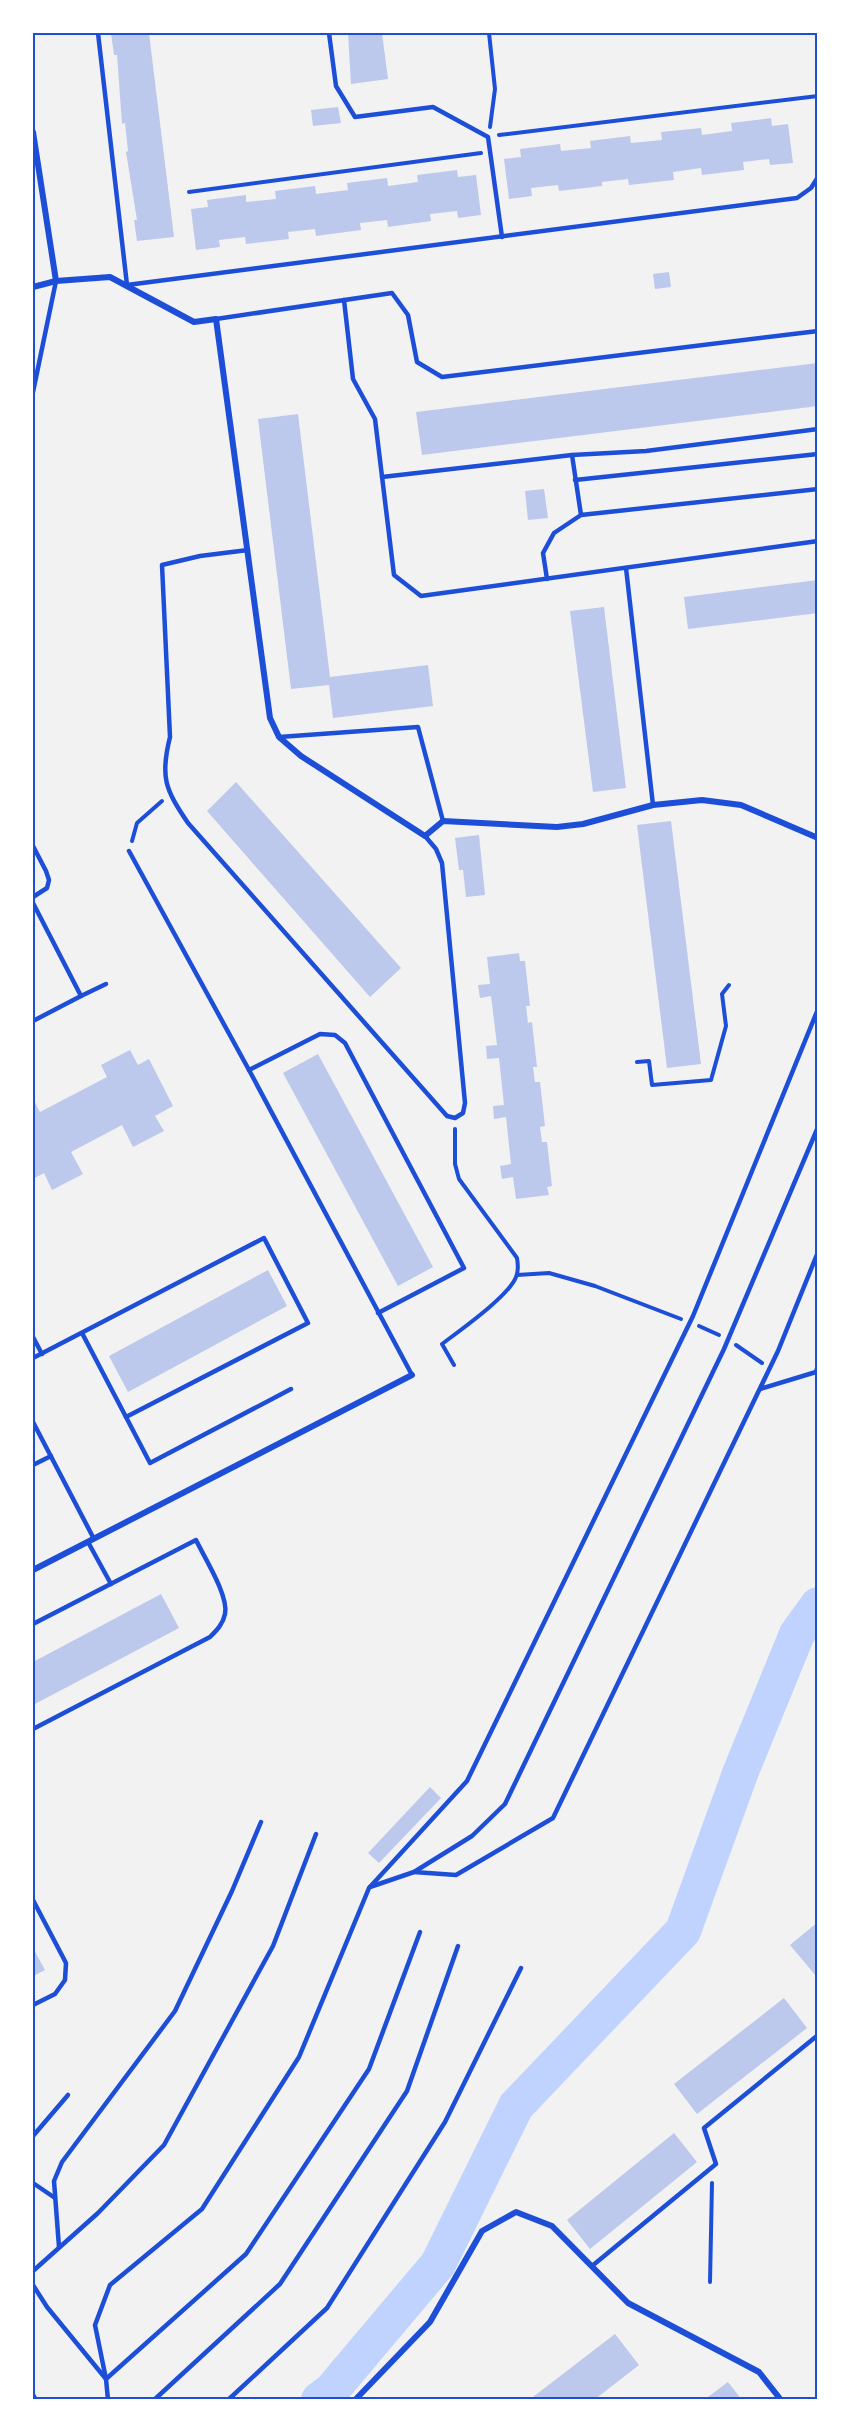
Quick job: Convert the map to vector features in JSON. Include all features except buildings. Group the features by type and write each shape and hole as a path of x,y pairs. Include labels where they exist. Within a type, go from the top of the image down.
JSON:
{"street":[{"path":"33,132 56,281"},
{"path":"33,287 56,281 110,277 194,322 216,319 270,718 279,737 301,756 425,836 443,821 557,827 584,824 653,805 702,800 741,805 818,838"},
{"path":"33,1570 412,1375"},
{"path":"355,2400 430,2322 482,2231 516,2212 552,2226 628,2303 759,2372 781,2400"}],"lane":[{"path":"98,33 127,285 797,198 811,188 818,177"},
{"path":"329,33 336,86 355,117 433,107 489,137 502,237"},
{"path":"33,392 56,281"},
{"path":"216,319 392,293 408,315 417,362 442,377 818,331"},
{"path":"344,300 353,379 375,419 394,575 421,596 818,542"},
{"path":"382,477 572,454 646,451 818,429"},
{"path":"572,454 580,515"},
{"path":"575,480 818,454"},
{"path":"547,579 543,553 554,533 580,515 818,489"},
{"path":"248,550 200,556 162,565 170,737 164,762 165,781 170,794 188,823 447,1116 455,1118 463,1113 465,1103 442,863 436,849 425,836"},
{"path":"626,568 653,805"},
{"path":"279,737 418,727 443,821"},
{"path":"33,846 49,879 47,888 33,897"},
{"path":"129,851 412,1375"},
{"path":"33,903 81,996"},
{"path":"33,1021 106,984"},
{"path":"108,2400 95,2325 110,2285 202,2210 299,2057 369,1888 467,1781 690,1322 818,1009"},
{"path":"249,1070 320,1034 336,1035 345,1043 464,1268 378,1313"},
{"path":"369,1888 414,1872 472,1836 505,1804 728,1339 818,1127"},
{"path":"33,1358 264,1238 308,1323 126,1417"},
{"path":"414,1872 456,1875 553,1818 770,1369 818,1252"},
{"path":"82,1333 150,1463 291,1389"},
{"path":"33,1337 42,1354"},
{"path":"760,1389 816,1372 818,1365"},
{"path":"33,1422 111,1584"},
{"path":"33,1465 51,1456"},
{"path":"33,1624 196,1540 224,1597 226,1611 221,1625 210,1637 33,1729"},
{"path":"59,2247 54,2181 62,2162 175,2011 232,1891 261,1821"},
{"path":"33,2271 98,2213 164,2145 273,1946 316,1834"},
{"path":"33,1900 66,1963 64,1980 55,1994 33,2005"},
{"path":"106,2379 246,2254 369,2069 420,1932"},
{"path":"154,2400 280,2284 408,2091 458,1946"},
{"path":"228,2400 327,2308 445,2122 521,1968"},
{"path":"592,2266 716,2164 704,2128 818,2035"},
{"path":"33,2136 68,2095"},
{"path":"33,2183 55,2198"},
{"path":"33,2285 47,2307 106,2379"},
{"path":"33,2395 36,2400"}],"path":[{"path":"489,33 495,89 489,137 818,96"},
{"path":"189,192 490,152"},
{"path":"129,851 137,823 170,794"},
{"path":"637,1062 649,1061 652,1085 711,1080 726,1026 722,994 729,985"},
{"path":"454,1365 442,1344 512,1285 517,1275 517,1258 459,1179 455,1164 455,1118"},
{"path":"517,1275 549,1273 595,1286 728,1339 770,1369"},
{"path":"710,2282 712,2167"}],"waterway":[{"path":"319,2400 331,2391 438,2264 516,2106 683,1931 741,1771 797,1634 818,1605"}]}
